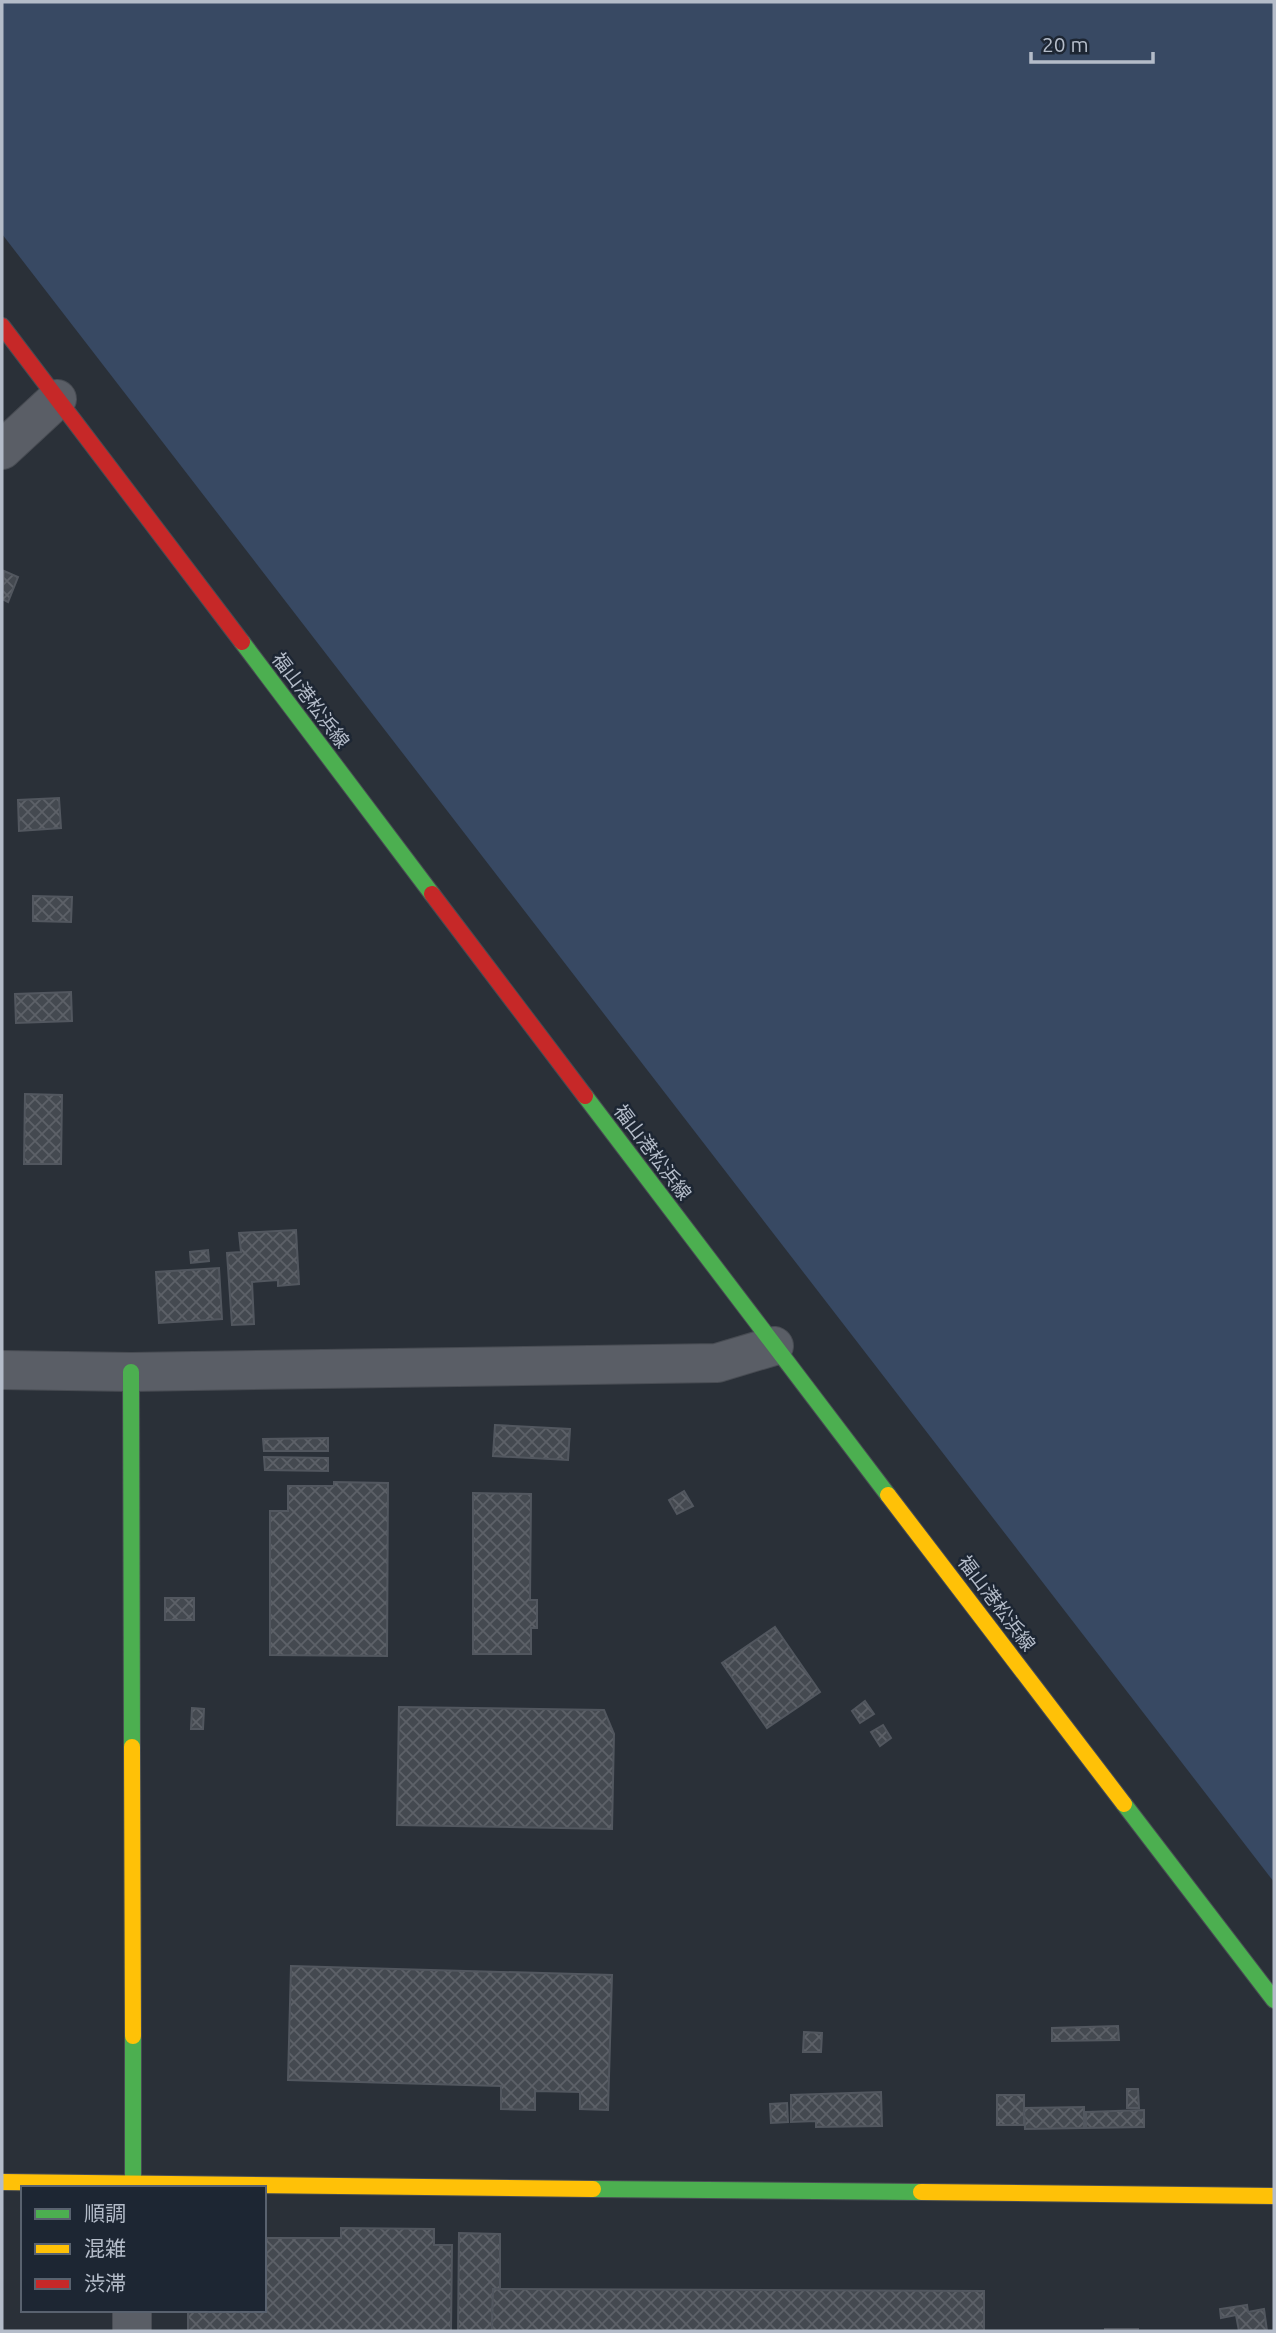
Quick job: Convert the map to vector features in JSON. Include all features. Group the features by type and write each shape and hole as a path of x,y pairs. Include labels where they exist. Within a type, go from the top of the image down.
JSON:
{"main road":[{"name":"福山港松浜線","path":"2,326 774,1346 1274,2000"},
{"path":"2,2182 133,2186 131,1373"},
{"path":"266,2187 1274,2196"}],"street":[{"path":"2,450 57,399"},
{"path":"2,1370 131,1373 718,1363 774,1346"},
{"path":"132,2312 132,2331"}],"water":[{"path":"2,2 1274,2 1274,1882 2,234"}],"building":[{"path":"4,571 18,577 8,602 2,599"},
{"path":"59,798 61,828 19,831 18,800"},
{"path":"33,896 72,897 71,922 33,921"},
{"path":"71,992 72,1021 16,1023 15,994"},
{"path":"25,1094 62,1095 61,1164 24,1164"},
{"path":"296,1230 299,1284 278,1286 278,1280 252,1282 254,1324 232,1325 227,1253 241,1252 239,1233"},
{"path":"208,1250 209,1261 191,1263 190,1252"},
{"path":"219,1268 222,1319 159,1323 156,1272"},
{"path":"495,1425 570,1429 568,1460 493,1456"},
{"path":"328,1438 328,1451 264,1451 263,1439"},
{"path":"264,1457 328,1458 328,1471 265,1470"},
{"path":"334,1482 388,1483 387,1656 270,1655 270,1511 288,1511 288,1486 334,1486"},
{"path":"684,1491 693,1506 677,1514 669,1500"},
{"path":"473,1493 531,1494 530,1600 537,1600 537,1628 531,1628 531,1654 473,1654"},
{"path":"165,1598 194,1598 194,1620 165,1620"},
{"path":"775,1627 820,1692 767,1728 722,1663"},
{"path":"865,1701 874,1714 860,1723 852,1711"},
{"path":"399,1707 604,1710 614,1734 612,1829 397,1825"},
{"path":"192,1708 204,1709 203,1729 191,1729"},
{"path":"883,1725 891,1738 880,1746 871,1732"},
{"path":"291,1966 612,1975 608,2110 580,2109 580,2092 535,2091 535,2110 501,2109 501,2086 288,2080"},
{"path":"1118,2026 1119,2040 1052,2041 1052,2028"},
{"path":"804,2032 822,2033 821,2052 803,2052"},
{"path":"1127,2089 1138,2089 1139,2108 1127,2108"},
{"path":"881,2092 882,2126 816,2127 816,2121 791,2122 791,2095"},
{"path":"997,2095 1024,2095 1024,2125 997,2125"},
{"path":"787,2103 788,2122 771,2123 770,2104"},
{"path":"1084,2107 1084,2128 1025,2129 1024,2108"},
{"path":"1144,2110 1144,2127 1086,2128 1086,2112"},
{"path":"341,2228 434,2229 434,2245 452,2245 451,2331 188,2331 188,2312 266,2312 266,2238 341,2238"},
{"path":"459,2233 500,2234 500,2289 493,2289 492,2331 458,2331"},
{"path":"493,2289 984,2291 984,2331 492,2331"},
{"path":"1247,2305 1248,2312 1264,2309 1267,2331 1239,2331 1236,2315 1221,2318 1220,2309"},
{"path":"1138,2329 1138,2331 1105,2331"}],"traffic: fast":[{"path":"242,642 432,894"},
{"path":"585,1096 888,1495"},
{"path":"131,1372 132,1747"},
{"path":"1124,1804 1274,2000"},
{"path":"133,2036 133,2186"},
{"path":"593,2189 921,2192"}],"traffic: slow":[{"path":"888,1495 1124,1804"},
{"path":"132,1747 133,2036"},
{"path":"2,2182 593,2189"},
{"path":"921,2192 1274,2196"}],"traffic: jam":[{"path":"2,326 242,642"},
{"path":"432,894 585,1096"}]}
